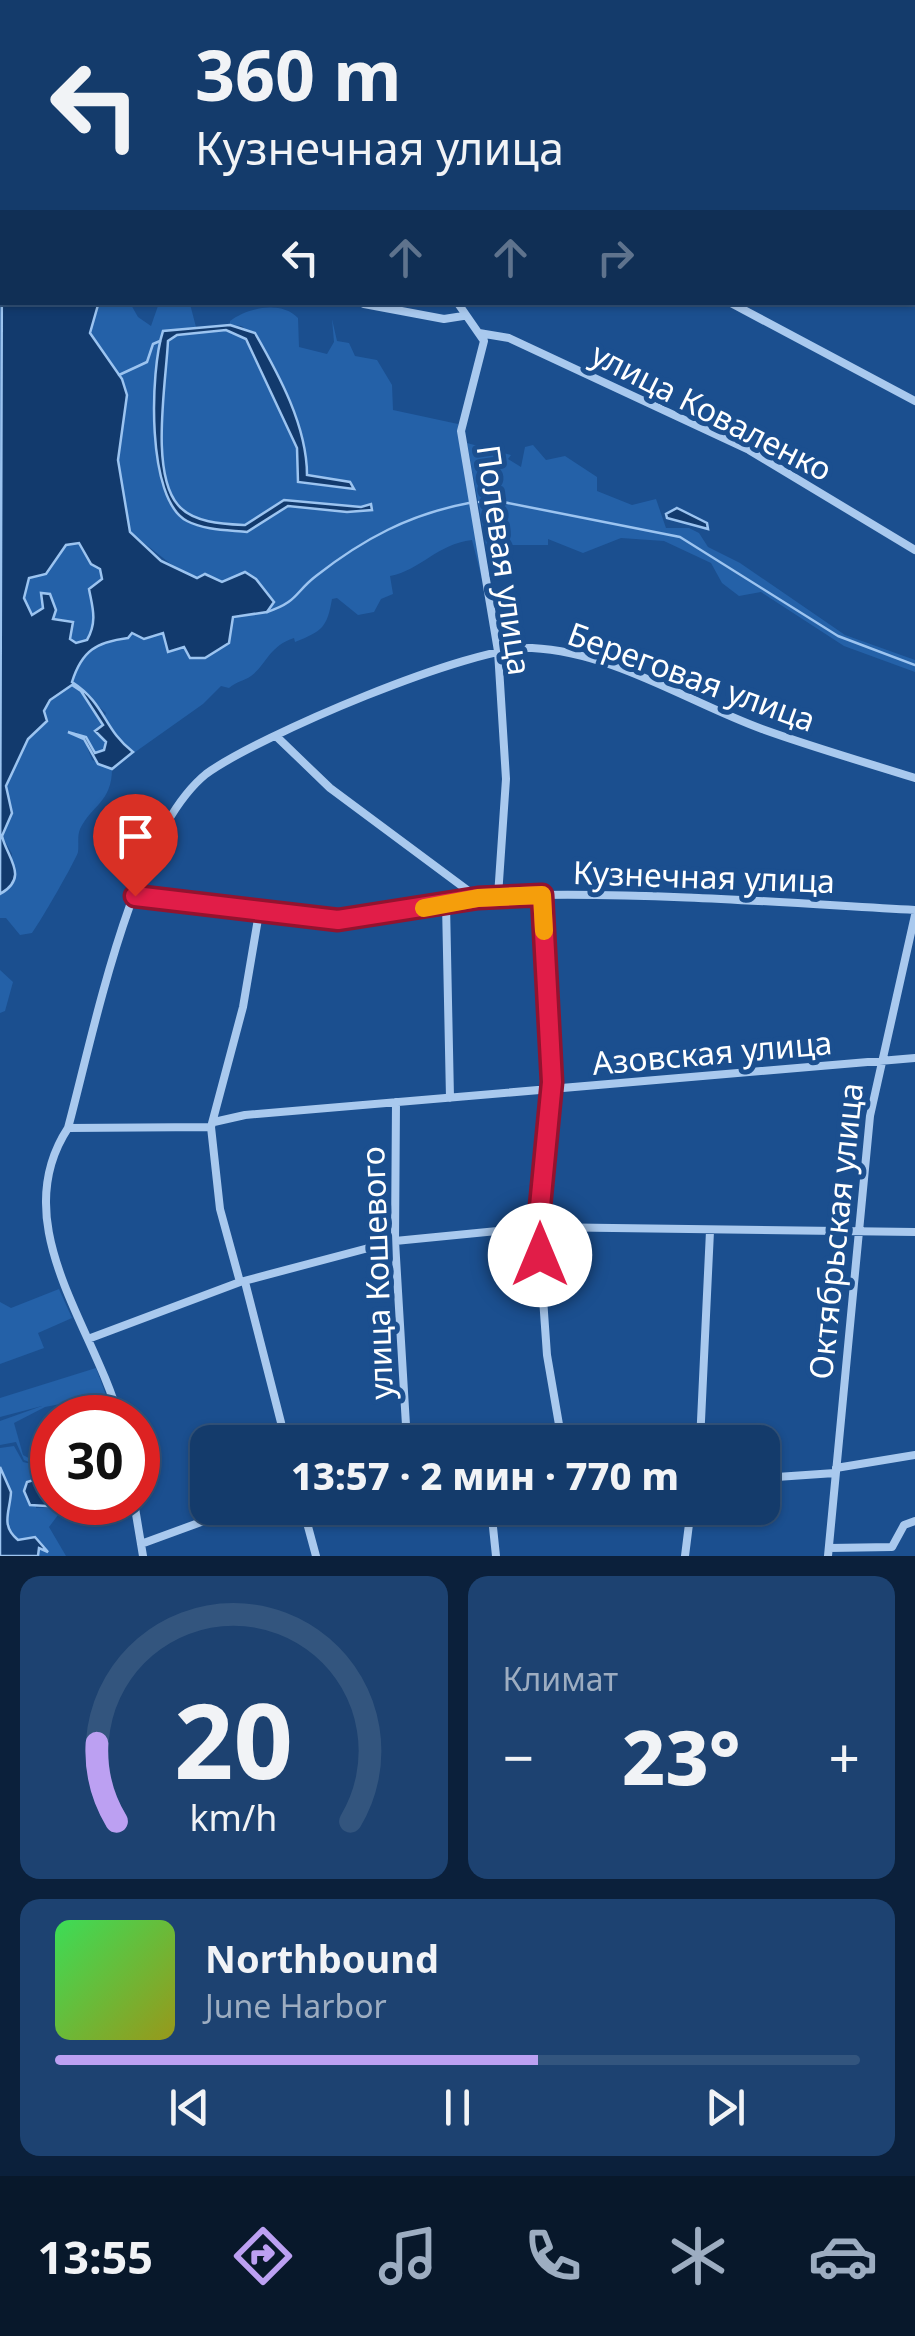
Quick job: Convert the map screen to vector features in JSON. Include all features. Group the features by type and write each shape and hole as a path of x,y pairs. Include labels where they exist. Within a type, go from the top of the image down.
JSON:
{"street":[{"path":"369,305 444,319 463,316"},
{"path":"458,305 479,333"},
{"path":"735,305 915,401"},
{"name":"улица Коваленко","path":"479,333 509,338 749,450 915,550"},
{"name":"Полевая улица","path":"479,333 484,346 462,420 462,442 498,651 506,779 498,896"},
{"name":"Береговая улица","path":"110,1395 48,1234 51,1164 68,1128 135,896 160,838 188,790 212,769 336,708 498,651 542,649 616,669 760,728 915,778"},
{"path":"276,736 330,788 478,898"},
{"path":"542,895 550,1092 538,1227 546,1354 559,1425"},
{"name":"Кузнечная улица","path":"135,896 338,920 478,898 542,895 697,898 915,913"},
{"path":"446,904 450,1098"},
{"path":"259,913 213,1125 220,1209 281,1425"},
{"name":"Октябрьская улица","path":"829,1552 857,1234 880,1062 915,913"},
{"name":"Азовская улица","path":"68,1128 213,1125 245,1115 915,1058"},
{"name":"улица Кошевого","path":"396,1102 395,1241 406,1425"},
{"path":"88,1339 242,1282 395,1241 538,1227 915,1232"},
{"path":"701,1425 710,1231"},
{"path":"780,1476 836,1471 915,1455"},
{"path":"829,1552 892,1547 904,1526 915,1521"},
{"path":"138,1525 143,1556"},
{"path":"141,1544 193,1525"},
{"path":"308,1525 316,1556"},
{"path":"492,1525 496,1556"},
{"path":"685,1556 689,1525"}],"shaded area":[{"path":"2,305 98,305 90,333 122,379 127,395 118,460 130,532 161,561 197,578 205,574 222,582 245,572 256,579 274,602 267,612 233,617 229,643 205,658 190,658 184,647 168,652 163,633 144,639 132,633 128,638 99,645 86,655 72,682 92,699 133,752 112,769 98,764 84,739 68,732 86,737 95,753 104,750 106,742 95,731 103,725 81,691 72,685 50,700 44,711 47,721 28,739 6,786 12,813 2,836 15,874 9,888 0,894","holes":["79,543 91,564 100,569 102,579 89,589 93,614 87,640 76,643 70,639 73,622 53,619 56,610 50,594 41,593 43,608 32,615 24,598 29,578 46,574 66,545"]},
{"path":"97,305 131,305 138,317 151,326 158,305 190,305 196,327 163,331 160,341 155,438 163,488 172,508 186,521 207,528 247,532 288,506 347,512 372,510 284,500 245,525 209,521 184,511 169,490 164,472 163,403 168,341 203,331 241,334 262,368 297,448 299,482 350,489 350,482 307,475 302,434 288,395 267,358 242,326 230,325 237,316 255,310 283,309 298,318 299,347 327,354 334,342 332,319 337,341 349,343 355,356 377,360 392,385 393,410 458,424 484,587 472,540 449,546 390,576 393,594 381,599 374,612 358,615 337,598 332,599 328,616 318,631 279,646 251,676 229,688 221,686 203,704 131,755 104,719 106,713 72,682 87,655 102,643 132,632 144,639 164,633 186,651 231,631 233,617 267,612 234,576 222,582 181,572 130,532 118,460 126,394 122,379 90,332"},
{"path":"230,325 255,333 273,366 297,420 307,475 350,482 354,489 298,482 297,448 246,339 226,330 177,335 168,341 162,450 169,490 178,505 200,519 245,525 284,500 361,507 371,504 372,510 347,512 288,506 247,532 194,524 174,508 164,488 155,433 156,374 163,331"},
{"path":"467,443 511,455 508,459 521,467 525,447 533,445 546,460 565,456 597,477 597,491 632,505 656,499 666,528 689,528 699,533 708,547 740,563 845,635 915,660 915,672 844,646 761,592 739,596 722,583 711,563 664,541 621,538 583,553 548,539 548,545 486,545"},
{"path":"677,508 707,523 708,529 667,518 666,514"},
{"path":"79,543 91,564 100,568 100,574 88,640 76,643 70,639 68,621 52,619 40,599 43,607 31,615 24,597 29,577 46,574 66,544"},
{"path":"71,685 81,691 103,726 97,733 107,744 98,754 85,741 92,760 112,769 111,780 105,796 80,829 78,852 49,906 32,933 20,935 6,918 0,918 0,894 7,891 12,854 2,836 12,813 6,786 50,700"},
{"path":"0,970 13,982 5,1011 0,1013"},
{"path":"59,1289 72,1318 38,1333 44,1348 0,1364 0,1302 11,1308"},
{"path":"96,1368 106,1395 30,1395 30,1409 0,1417 0,1398"},
{"path":"30,1410 30,1415 14,1423 23,1455 30,1462 24,1460 16,1442 0,1445 0,1421"},
{"path":"14,1446 23,1462 30,1464 30,1525 50,1525 66,1556 38,1556 40,1542 35,1537 18,1540 5,1521 11,1501 0,1467 0,1448"},
{"path":"0,1467 11,1492 9,1529 18,1540 35,1537 48,1552 39,1548 38,1556 0,1556"},
{"path":"30,1481 30,1505 24,1491"}],"waterway":[{"path":"119,375 147,362 153,344 160,341"},
{"path":"479,502 503,502 680,537 838,636 915,665"},
{"path":"267,612 291,600 316,576 370,540 407,521 469,503"}],"slow traffic":[{"path":"424,908 478,898 542,895 544,931"}],"route":[{"path":"135,896 308,920 338,920 384,916 478,898 542,895 552,1082 538,1227 540,1255"}]}
